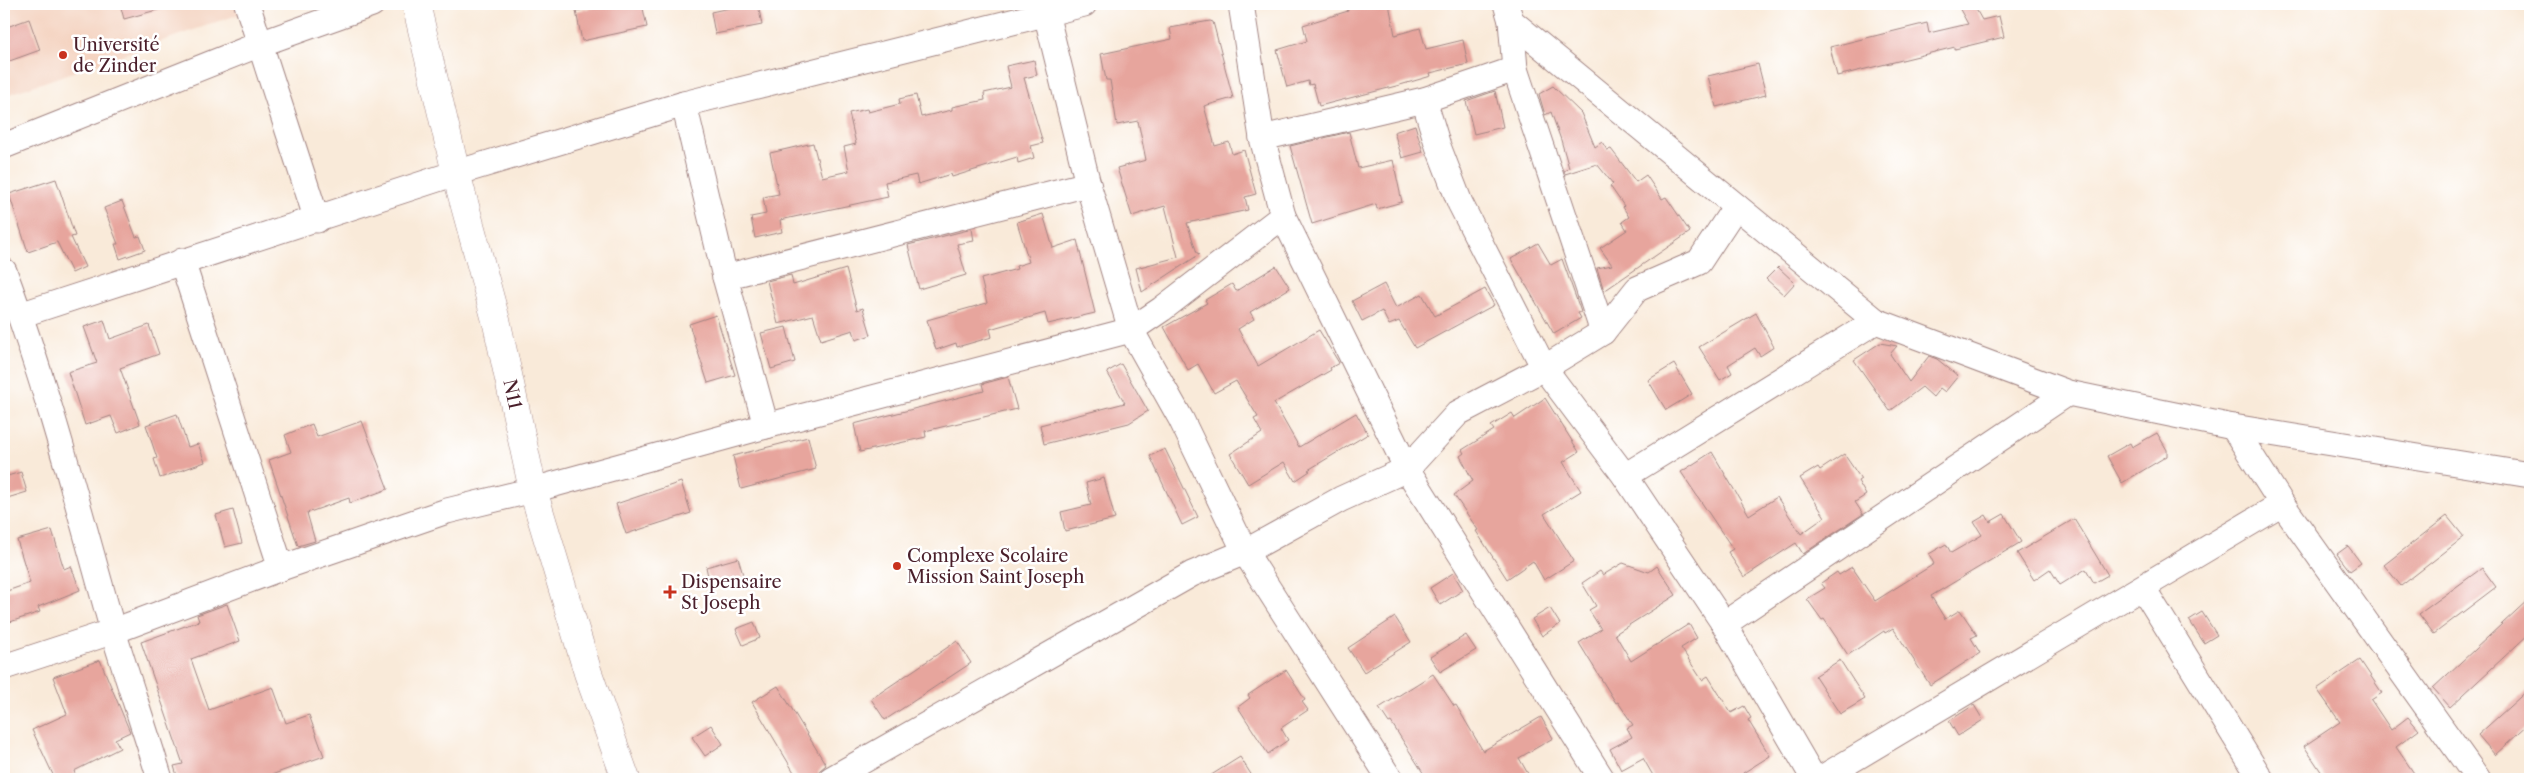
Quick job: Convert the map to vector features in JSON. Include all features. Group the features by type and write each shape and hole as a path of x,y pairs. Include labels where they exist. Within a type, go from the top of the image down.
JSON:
{"main road":[{"name":"N11","path":"416,4 456,173 497,324 533,490 588,673 626,779"}],"street":[{"path":"247,4 317,220"},
{"path":"4,146 260,44 372,4"},
{"path":"20,315 182,261 317,220 456,173 684,104 1084,4"},
{"path":"1241,4 1262,138 1283,216 1407,469 1602,779"},
{"path":"1509,12 1515,69 1603,332"},
{"path":"1509,12 1736,206 1876,321 2068,393 2233,427 2530,474"},
{"path":"1046,13 1088,184 1131,330 1181,420 1245,552 1385,778"},
{"path":"1262,138 1424,100 1515,69"},
{"path":"1424,100 1438,146 1460,203 1544,368 1625,476 1724,624 1814,779"},
{"path":"684,104 725,277 766,426"},
{"path":"725,277 1088,184"},
{"path":"831,779 1192,574 1245,552 1341,499 1407,469 1458,413 1544,368 1603,332 1637,289 1699,262 1736,206"},
{"path":"4,667 114,631 281,568 446,511 533,490 766,426 1131,330 1162,309 1283,216"},
{"path":"182,261 281,568"},
{"path":"4,271 75,487 114,631 160,779"},
{"path":"1625,476 1876,321"},
{"path":"1724,624 2068,393"},
{"path":"2233,427 2282,504 2478,779"},
{"path":"1820,779 2282,504"},
{"path":"2143,588 2261,779"}],"shaded area":[{"name":"Université de Zinder","path":"4,4 237,4 240,14 4,96"}],"building":[{"path":"120,4 163,4 164,8 124,19"},
{"path":"609,4 642,4 647,27 582,41 576,11"},
{"path":"748,4 758,4 762,25 715,34 711,12"},
{"path":"1346,4 1389,4 1395,35 1420,28 1426,49 1463,40 1468,64 1430,73 1431,76 1400,85 1319,106 1313,84 1309,85 1308,81 1287,87 1277,50 1307,41 1303,25 1348,11"},
{"path":"1957,4 1973,4 1982,20 1999,16 2004,37 1837,76 1830,47 1927,23 1929,33 1968,24"},
{"path":"29,19 40,50 4,63 4,28"},
{"path":"1213,22 1233,98 1204,106 1215,146 1229,142 1232,154 1244,150 1256,194 1245,197 1248,210 1187,223 1197,253 1200,254 1142,292 1136,268 1178,257 1165,206 1132,216 1117,168 1146,160 1138,121 1117,125 1110,80 1106,80 1101,54 1172,39 1170,28"},
{"path":"1034,60 1037,75 1024,78 1043,143 1031,146 1034,158 1018,163 1017,157 952,177 951,174 918,184 916,175 885,182 888,197 780,220 782,232 755,238 751,217 766,214 763,197 779,194 770,153 813,143 822,177 849,171 844,147 856,144 849,113 867,109 868,112 900,104 899,99 916,95 921,117 952,110 952,107 985,100 984,93 1011,87 1006,66"},
{"path":"1758,64 1766,95 1716,107 1708,76"},
{"path":"1553,86 1581,113 1595,147 1602,142 1607,150 1611,149 1636,182 1646,175 1662,199 1666,197 1690,232 1604,291 1597,268 1612,265 1600,248 1627,230 1622,222 1629,217 1610,186 1613,184 1597,164 1565,174 1564,171 1569,168 1561,140 1551,112 1545,115 1539,94"},
{"path":"1495,91 1503,127 1474,134 1466,101"},
{"path":"1415,125 1423,152 1402,158 1394,132"},
{"path":"1349,132 1358,168 1393,160 1402,202 1377,209 1376,204 1312,224 1290,146"},
{"path":"56,179 75,236 71,237 85,267 72,273 57,242 28,252 9,194"},
{"path":"122,201 136,237 140,236 145,250 120,259 115,244 118,244 104,208"},
{"path":"1043,214 1053,248 1077,240 1095,313 1048,324 1045,313 990,329 992,337 957,347 956,343 936,350 927,320 987,303 981,279 1017,269 1016,266 1029,262 1017,222"},
{"path":"972,229 974,241 957,244 966,275 919,289 908,245"},
{"path":"1538,243 1551,265 1562,259 1581,312 1578,313 1581,318 1554,334 1511,259"},
{"path":"1276,266 1290,288 1250,312 1254,319 1238,329 1258,366 1319,330 1339,363 1330,368 1331,370 1274,403 1299,447 1356,413 1368,434 1308,470 1310,471 1295,481 1284,462 1248,484 1230,454 1262,433 1254,419 1258,417 1236,381 1214,393 1198,364 1188,370 1164,327 1207,303 1205,300 1232,284 1236,291"},
{"path":"1778,267 1795,283 1784,295 1766,279"},
{"path":"846,269 857,310 863,308 871,335 856,340 853,330 821,340 813,315 778,324 767,281 791,275 793,285"},
{"path":"1384,284 1396,308 1422,294 1435,316 1485,289 1494,305 1415,348 1399,321 1389,325 1382,311 1362,321 1352,301"},
{"path":"1756,313 1774,347 1760,356 1755,348 1728,365 1732,373 1720,380 1699,347"},
{"path":"716,315 735,375 708,383 689,324"},
{"path":"104,320 110,339 149,325 159,354 120,368 140,424 118,433 111,416 85,425 68,372 97,363 84,327"},
{"path":"786,327 795,362 771,369 761,333"},
{"path":"1880,343 1897,346 1890,354 1909,382 1929,356 1937,359 1958,376 1945,392 1940,388 1933,397 1922,387 1890,411 1854,360"},
{"path":"1121,364 1148,411 1129,423 1044,444 1040,425 1125,403 1107,372"},
{"path":"1674,364 1692,394 1666,410 1648,380"},
{"path":"1008,377 1017,409 925,431 926,437 860,452 854,424 984,391 982,384"},
{"path":"1545,398 1579,452 1563,462 1581,491 1544,514 1574,561 1544,580 1533,561 1507,579 1476,531 1478,530 1454,495 1473,481 1460,456 1464,453 1462,450 1494,430 1491,426 1512,413 1515,418"},
{"path":"177,414 188,447 198,444 205,462 160,478 154,459 157,458 146,425"},
{"path":"362,421 388,489 350,503 349,498 307,513 315,541 298,546 269,460 291,452 285,435 312,424 317,437"},
{"path":"2157,433 2167,450 2167,456 2122,483 2107,456 2130,443 2132,447"},
{"path":"808,437 816,469 741,489 733,456"},
{"path":"1165,449 1198,517 1182,525 1150,456"},
{"path":"1712,452 1749,515 1777,497 1801,534 1825,517 1800,478 1818,467 1820,470 1844,454 1861,479 1858,481 1866,495 1855,502 1863,514 1803,554 1796,543 1744,577 1728,552 1733,549 1681,472"},
{"path":"21,472 27,492 4,499 4,477"},
{"path":"1104,478 1115,519 1065,531 1061,512 1091,505 1086,483"},
{"path":"681,482 691,513 626,534 616,504"},
{"path":"233,510 242,543 225,547 216,515"},
{"path":"2004,514 2021,542 1931,596 1945,619 1960,610 1977,635 1971,638 1980,653 1930,685 1893,628 1885,633 1884,631 1848,655 1824,619 1822,620 1807,599 1825,588 1821,583 1837,572 1839,575 1852,567 1875,601 1934,564 1929,554 1946,544 1951,553 1982,535 1974,522 1986,515 1990,522"},
{"path":"2447,516 2464,537 2401,586 2384,565"},
{"path":"2074,519 2108,575 2094,583 2086,569 2060,585 2050,569 2034,580 2017,553"},
{"path":"52,530 64,569 71,566 80,590 38,607 40,612 4,624 4,592 30,583 17,540"},
{"path":"2348,546 2361,563 2350,571 2337,554"},
{"path":"738,558 744,578 710,585 706,567"},
{"path":"1623,563 1649,572 1657,566 1676,595 1615,634 1631,661 1689,624 1697,638 1681,648 1702,680 1708,676 1731,713 1744,706 1751,718 1748,720 1770,756 1743,773 1747,779 1655,779 1643,758 1621,770 1610,749 1632,737 1627,728 1633,725 1618,702 1616,703 1579,643 1601,629 1589,610 1596,606 1582,583 1600,571 1603,575"},
{"path":"2482,568 2496,587 2434,634 2419,614"},
{"path":"1453,573 1463,590 1440,605 1430,588"},
{"path":"2530,598 2530,633 2450,707 2433,688"},
{"path":"227,604 240,641 191,659 209,710 273,687 286,723 309,715 324,756 260,779 178,779 174,766 183,764 141,642 199,621 197,615"},
{"path":"1550,608 1560,624 1542,636 1532,619"},
{"path":"2202,612 2217,635 2204,643 2189,620"},
{"path":"1395,617 1411,642 1364,672 1348,648"},
{"path":"754,622 760,638 743,645 736,629"},
{"path":"1466,635 1476,650 1440,672 1430,657"},
{"path":"957,641 971,663 885,720 871,699"},
{"path":"100,660 130,732 115,739 120,748 74,771 77,779 55,779 32,730 67,714 53,677"},
{"path":"1840,660 1865,699 1840,714 1815,676"},
{"path":"2360,660 2382,693 2371,700 2391,730 2408,717 2419,730 2396,747 2418,779 2326,779 2304,746 2340,722 2317,689"},
{"path":"1286,670 1305,700 1302,702 1308,710 1281,728 1288,740 1268,754 1238,707 1250,698 1248,695"},
{"path":"1433,674 1454,706 1456,705 1483,751 1541,717 1553,738 1519,758 1531,779 1427,779 1391,722 1389,723 1379,708"},
{"path":"778,686 826,765 819,771 817,779 798,779 752,702"},
{"path":"2530,688 2530,723 2495,755 2478,735"},
{"path":"1974,705 1983,720 1958,736 1949,721"},
{"path":"711,725 723,744 705,756 692,737"},
{"path":"1240,757 1254,779 1205,779"}],"place":[{"name":"Université de Zinder","path":"63,55"},
{"name":"Complexe Scolaire Mission Saint Joseph","path":"897,566"},
{"name":"Dispensaire St Joseph","path":"670,592"}]}
